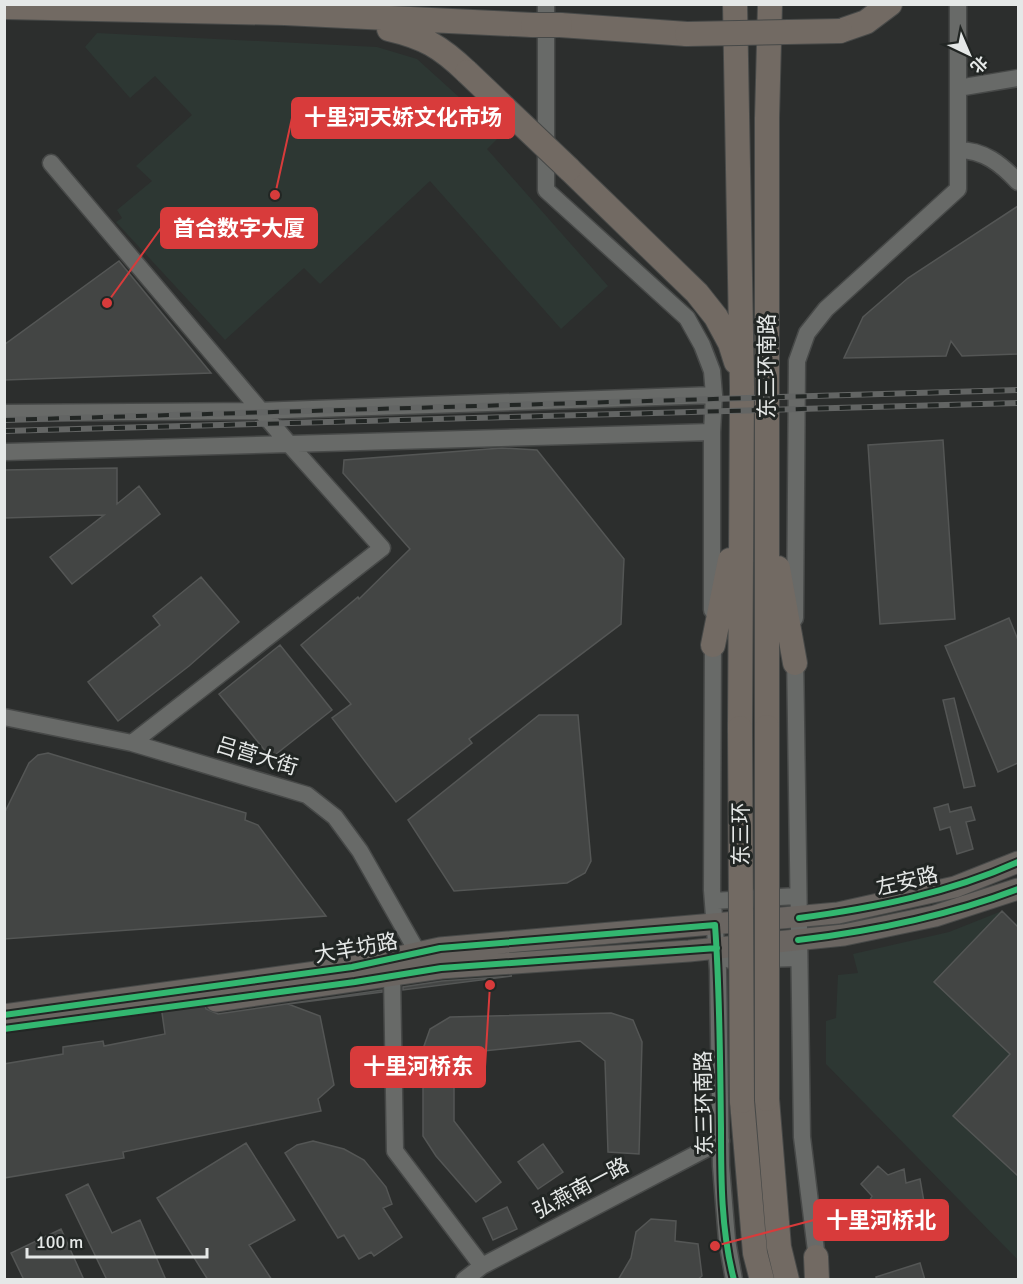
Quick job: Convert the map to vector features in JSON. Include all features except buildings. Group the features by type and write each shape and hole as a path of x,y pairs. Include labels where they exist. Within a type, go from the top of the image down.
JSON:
{"highway":[{"name":"东三环南路","path":"735,4 742,387"},
{"name":"东三环南路","path":"767,727 766,118 770,4"},
{"path":"4,7 285,13 560,25 687,34 840,30 866,22 890,4"},
{"path":"285,13 390,29 424,38 448,54 696,293 716,317 730,343 742,387"},
{"name":"东三环","path":"742,387 740,507 742,1101 755,1253 762,1280"},
{"path":"767,505 795,663"},
{"path":"713,645 740,507"},
{"name":"东三环","path":"767,727 767,1099 779,1247 787,1280"}],"main road":[{"name":"左安路","path":"715,925 838,913 955,887 1018,862"},
{"name":"左安路","path":"717,954 798,949 844,935 935,916 1018,889"},
{"name":"大羊坊路","path":"4,1015 352,967 440,948 715,925"},
{"name":"大羊坊路","path":"4,1029 441,968 717,954"}],"street":[{"name":"东三环南路","path":"546,4 546,190 687,318 712,371 714,395 712,432 713,901 717,954 721,1141 727,1240 734,1280"},
{"path":"818,1272 802,1137 795,663 797,361 807,333 826,309 958,189 958,4"},
{"path":"958,88 1018,78"},
{"path":"958,150 974,150 1003,166 1018,183"},
{"path":"51,163 289,444 382,548 132,742"},
{"path":"4,413 263,411 714,395"},
{"path":"4,452 712,432"},
{"name":"吕营大街","path":"4,717 132,742 308,795 335,817 360,851 418,953"},
{"path":"713,901 797,896"},
{"path":"392,976 395,1151 482,1266"},
{"name":"弘燕南一路","path":"464,1280 482,1266 721,1141"}],"shaded area":[{"path":"97,33 377,47 417,59 501,135 487,149 608,286 561,329 430,181 320,284 304,268 225,340 116,222 122,218 117,210 152,181 136,166 192,115 155,76 130,98 85,47"},
{"path":"1002,911 1015,924 1018,921 1018,1260 826,1064 826,1021 836,1018 838,975 858,973 853,954 949,932"}],"railway":[{"path":"4,420 1018,390"},
{"path":"4,431 1018,403"}],"cycle path":[{"path":"799,918 911,898 992,873 1018,862"},
{"path":"798,940 854,932 937,915 1018,889"},
{"path":"4,1015 352,967 440,948 715,925 719,1001 723,1204 726,1243 734,1280"},
{"path":"4,1029 355,982 441,968 717,948"}],"place":[{"name":"十里河天娇文化市场","path":"275,195"},
{"name":"首合数字大厦","path":"107,303"},
{"name":"十里河桥东","path":"490,985"},
{"name":"十里河桥北","path":"715,1246"}]}
